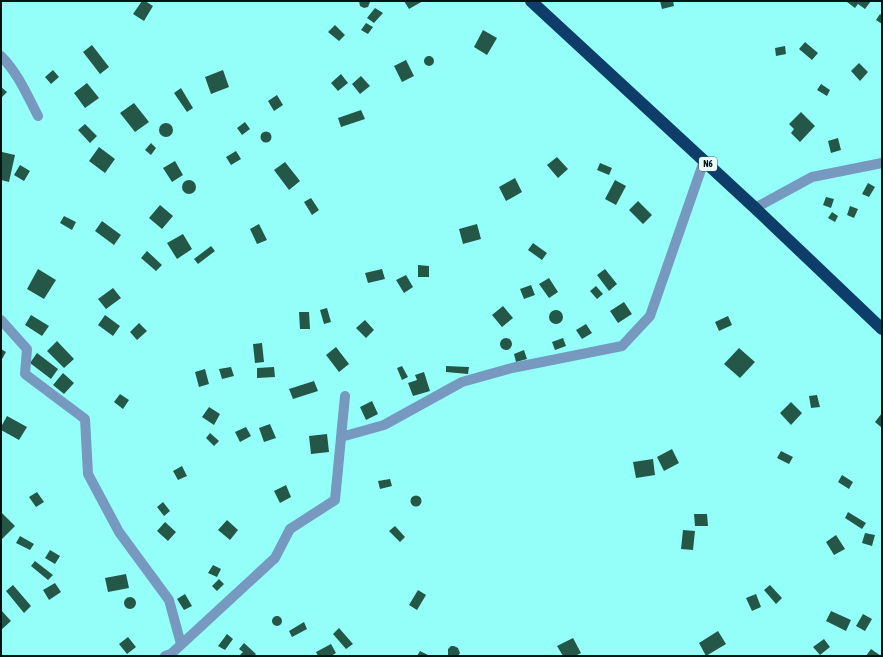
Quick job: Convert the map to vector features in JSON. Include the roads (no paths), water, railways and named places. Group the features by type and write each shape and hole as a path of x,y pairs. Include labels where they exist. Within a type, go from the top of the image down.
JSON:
{"highway":[{"name":"N6","path":"531,1 755,208 882,329"}],"street":[{"path":"1,56 9,64 19,79 38,116"},
{"path":"341,436 384,425 462,382 512,368 622,346 650,316 704,161"},
{"path":"755,208 812,177 882,163"},
{"path":"1,320 27,349 25,374 85,419 88,474 119,532 169,600 181,644"},
{"path":"165,656 171,654 275,558 290,529 335,500 344,396"}]}
